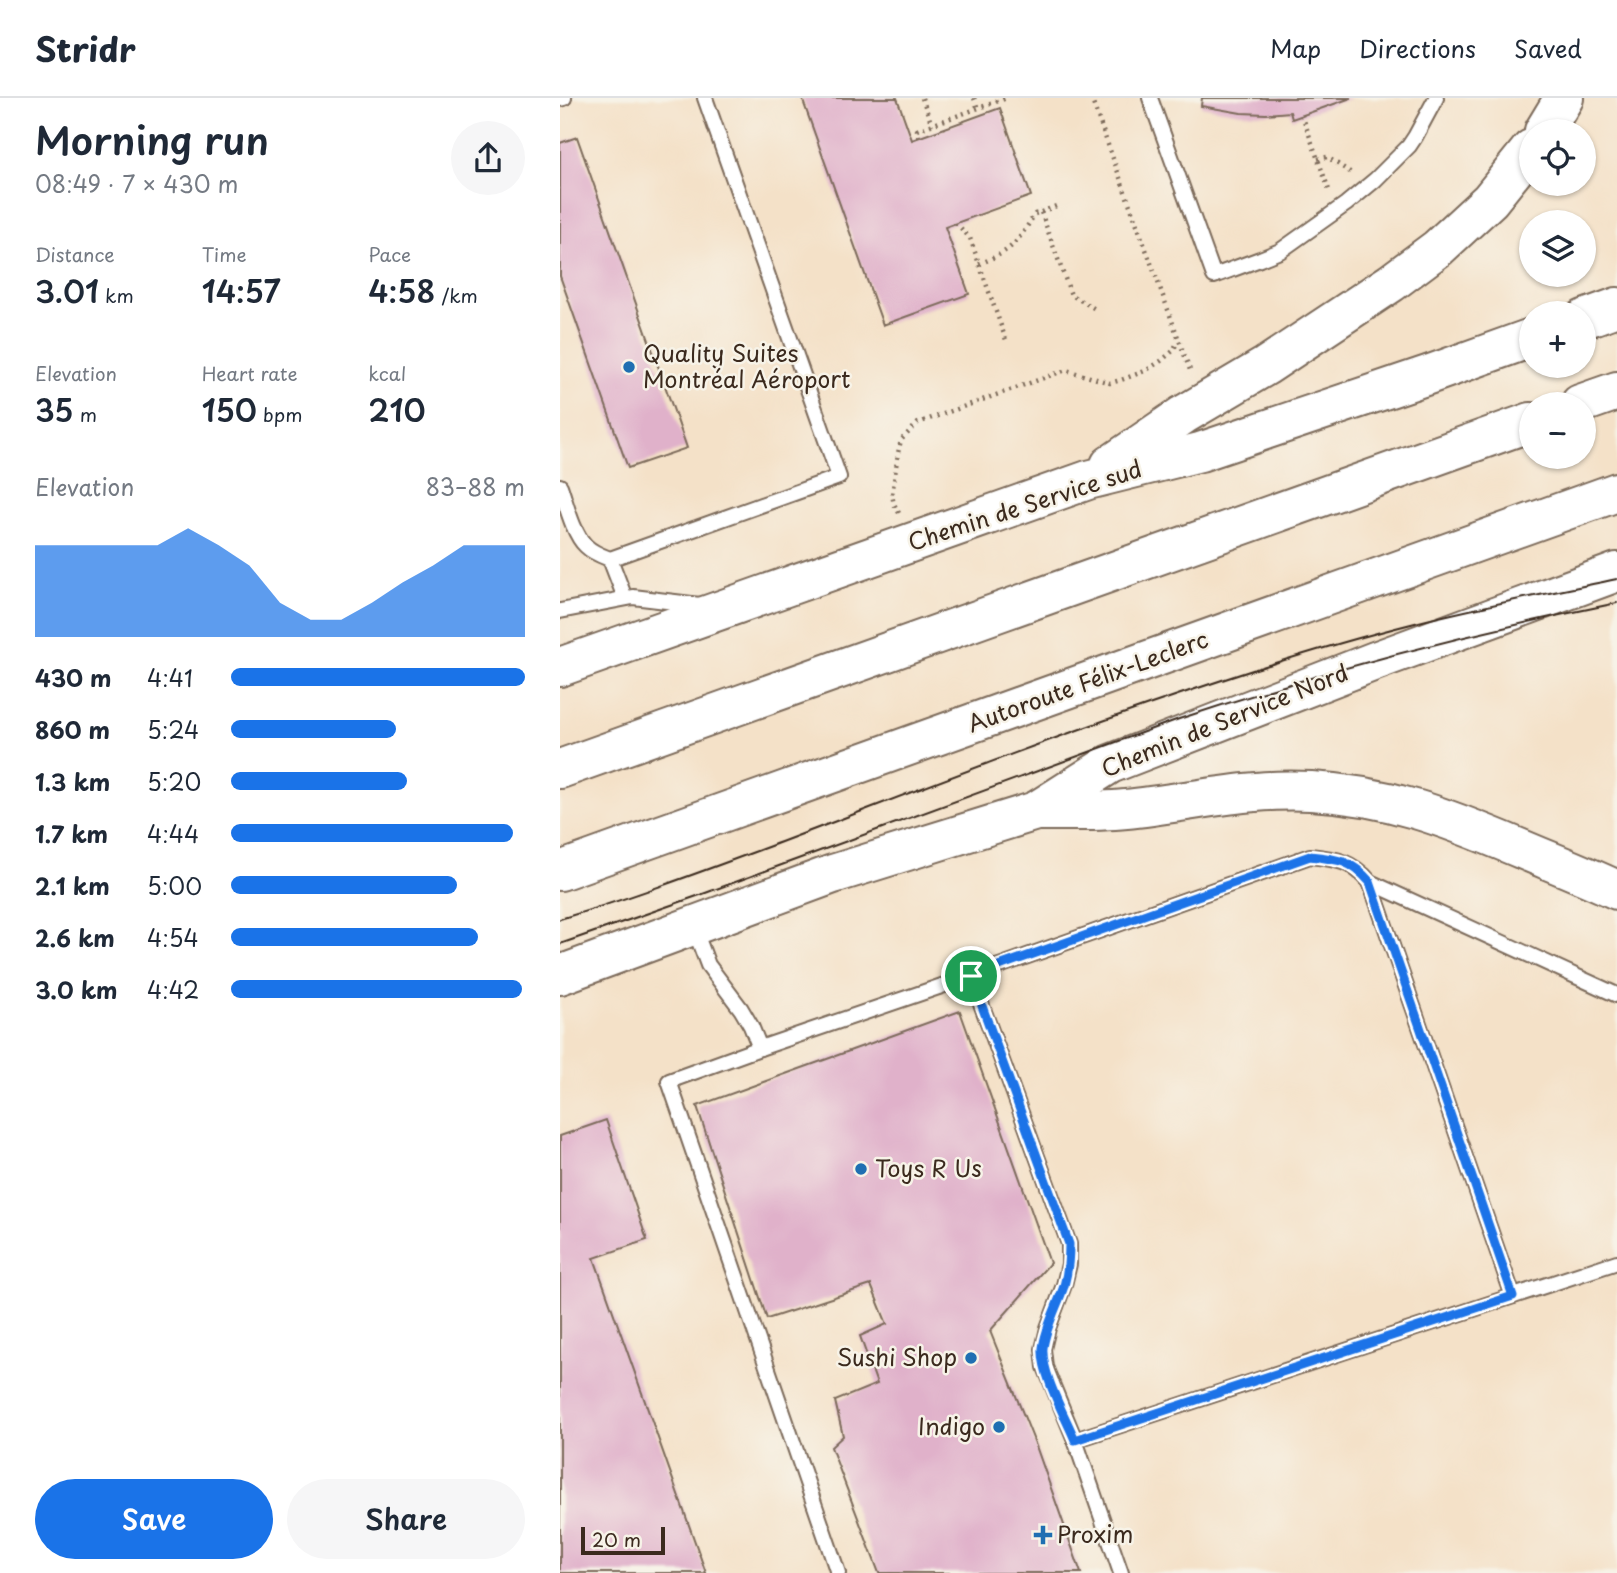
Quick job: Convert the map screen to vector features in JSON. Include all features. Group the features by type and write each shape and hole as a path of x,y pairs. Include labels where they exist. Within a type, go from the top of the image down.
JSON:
{"main road":[{"path":"1551,119 1564,98"},
{"path":"1088,480 1184,415 1266,366 1410,269 1482,208 1519,166"},
{"path":"1596,315 1617,307"},
{"name":"Chemin de Service sud","path":"560,667 1088,480 1200,452 1519,342"},
{"path":"1596,398 1617,391"},
{"path":"560,769 1519,426"},
{"name":"Autoroute Félix-Leclerc","path":"560,871 1617,492"},
{"name":"Chemin de Service Nord","path":"560,975 833,874 1036,811 1110,764 1375,661 1617,572"},
{"path":"1036,811 1124,810 1199,798 1271,791 1309,790 1344,794 1402,804 1435,814 1617,890"}],"lane":[{"path":"560,486 583,545 610,559 839,477 705,98"},
{"path":"1150,98 1214,276 1280,250 1346,204 1409,146 1436,98"},
{"path":"610,559 625,598"},
{"path":"560,611 633,597 726,608"},
{"path":"838,1573 669,1081 1310,856 1340,860 1360,870 1370,882 1513,1296"},
{"path":"1370,882 1617,995"},
{"path":"693,926 708,965 741,1009 760,1048"},
{"path":"971,976 1069,1244 1065,1285 1043,1349 1045,1367 1075,1440 1121,1573"},
{"path":"1075,1440 1617,1262"}],"path":[{"path":"922,98 932,125"},
{"path":"974,98 978,108"},
{"path":"919,137 917,130 1007,98"},
{"path":"1091,98 1195,382"},
{"path":"1302,115 1330,193"},
{"path":"1318,159 1327,156 1355,175"},
{"path":"979,264 1014,246 1035,214 1059,205"},
{"path":"1041,212 1071,295 1097,310"},
{"path":"956,223 970,238 1006,340"},
{"path":"898,511 892,495 898,453 901,440 918,423 1066,370 1110,383 1121,380 1145,371 1161,361 1178,341"}],"building":[{"path":"802,98 897,98 912,140 1000,108 1031,196 945,227 969,294 883,325"},
{"path":"1202,98 1351,98 1292,119 1290,112 1241,113 1201,106"},
{"path":"577,137 687,448 628,468 560,276 560,143"},
{"path":"960,1011 1050,1263 990,1331 1036,1446 1081,1573 879,1573 831,1447 843,1436 835,1401 877,1384 860,1336 887,1324 871,1285 767,1319 697,1106"},
{"path":"606,1120 647,1240 594,1258 706,1573 560,1573 560,1136"}],"tram line":[{"path":"560,919 781,842 1072,732 1261,668 1415,623 1617,579"},
{"path":"560,944 1233,701 1396,654 1617,603"}],"place":[{"name":"Quality Suites Montréal Aéroport","path":"629,367"},
{"name":"Toys R Us","path":"861,1169"},
{"name":"Sushi Shop","path":"971,1358"},
{"name":"Indigo","path":"999,1427"},
{"name":"Proxim","path":"1043,1535"}],"route":[{"path":"1310,856 1340,860 1360,870 1370,882 1513,1296 1075,1440 1045,1367 1043,1349 1065,1285 1069,1244 971,976 1310,856"}]}
